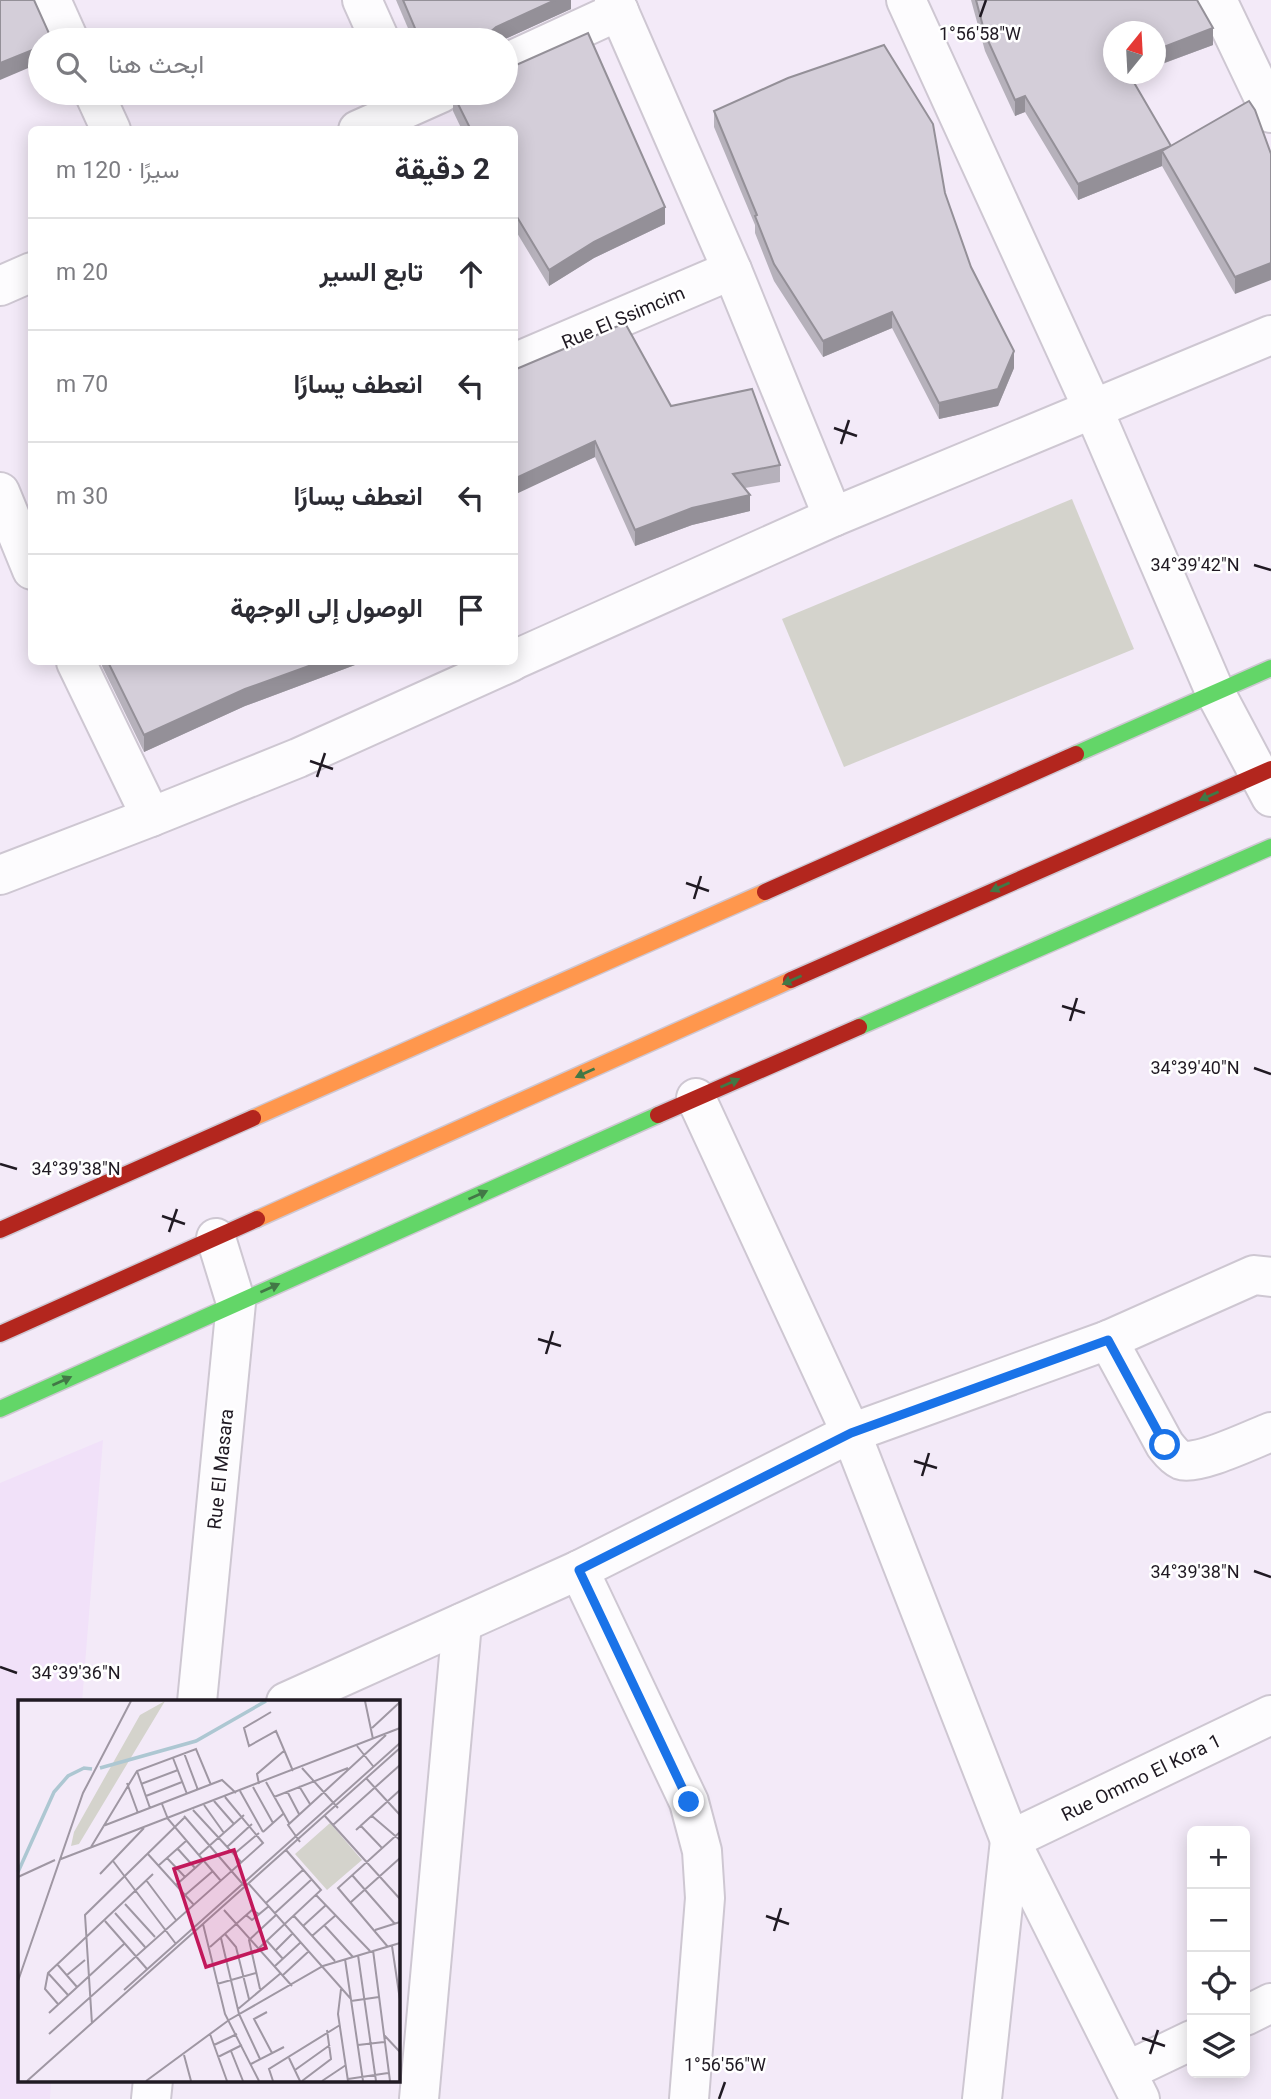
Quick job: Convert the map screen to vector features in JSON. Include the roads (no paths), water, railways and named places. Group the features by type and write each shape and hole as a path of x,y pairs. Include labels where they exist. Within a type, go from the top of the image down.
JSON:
{"main road":[{"path":"0,1230 1271,668"},
{"path":"0,1334 958,906 1267,780"},
{"path":"0,1409 696,1098 1271,847"}],"street":[{"path":"51,0 64,28"},
{"path":"362,0 375,28"},
{"path":"906,0 1093,409 1215,692 1267,780"},
{"path":"1217,0 1267,92"},
{"path":"518,57 616,6 732,270 833,517"},
{"path":"100,105 109,126"},
{"path":"365,126 404,105"},
{"name":"Rue El Ssimcim","path":"518,361 732,270"},
{"path":"0,286 28,274"},
{"path":"518,659 833,517 1271,335"},
{"path":"0,492 28,560"},
{"path":"77,665 151,817"},
{"path":"0,875 298,758 504,665"},
{"path":"696,1098 851,1433 1010,1840 1133,2085 1187,2044"},
{"name":"Rue El Masara","path":"197,1700 236,1303 216,1238"},
{"path":"290,1700 579,1570 851,1433 1108,1340 1254,1275 1271,1277"},
{"path":"1108,1340 1165,1445 1177,1459 1189,1462 1271,1432"},
{"path":"579,1570 689,1802 702,1851 705,1898 689,2099"},
{"path":"419,2099 462,1623"},
{"name":"Rue Ommo El Kora 1","path":"1010,1840 1271,1715"},
{"path":"982,2099 1010,1840"},
{"path":"1247,2015 1271,2003"}]}
